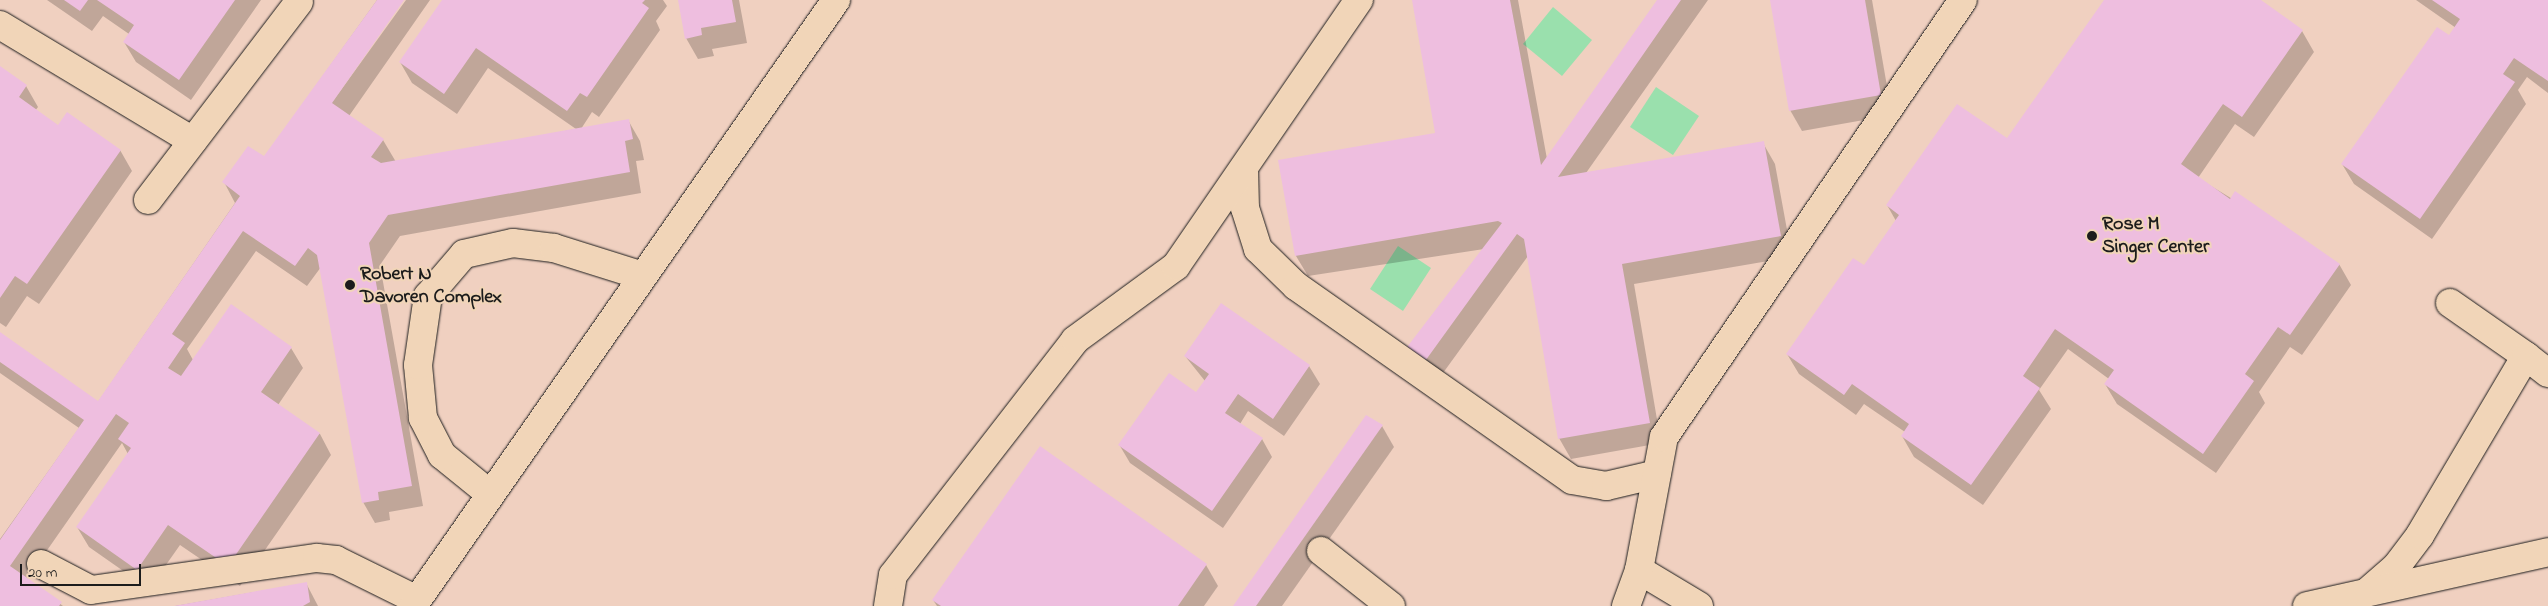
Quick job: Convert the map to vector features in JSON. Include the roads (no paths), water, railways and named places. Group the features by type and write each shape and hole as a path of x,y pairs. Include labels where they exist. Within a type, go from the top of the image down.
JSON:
{"lane":[{"path":"42,564 92,590 317,558 336,560 415,603 836,0"},
{"path":"888,606 893,575 1075,340 1176,266 1359,0"},
{"path":"1626,606 1639,570 1664,437 1963,0"},
{"path":"148,200 298,2"},
{"path":"0,25 193,141"},
{"path":"1244,168 1245,208 1258,249 1296,286 1572,480 1606,486 1657,474"},
{"path":"490,494 442,455 423,418 418,365 428,296 464,254 513,244 554,248 643,276"},
{"path":"2450,302 2548,373"},
{"path":"2367,592 2396,567 2420,535 2526,356"},
{"path":"1320,551 1391,606"},
{"path":"2306,606 2548,552"},
{"path":"1639,570 1699,606"}],"place":[{"name":"Rose M Singer Center","path":"2092,236"},
{"name":"Robert N Davoren Complex","path":"350,285"}]}
